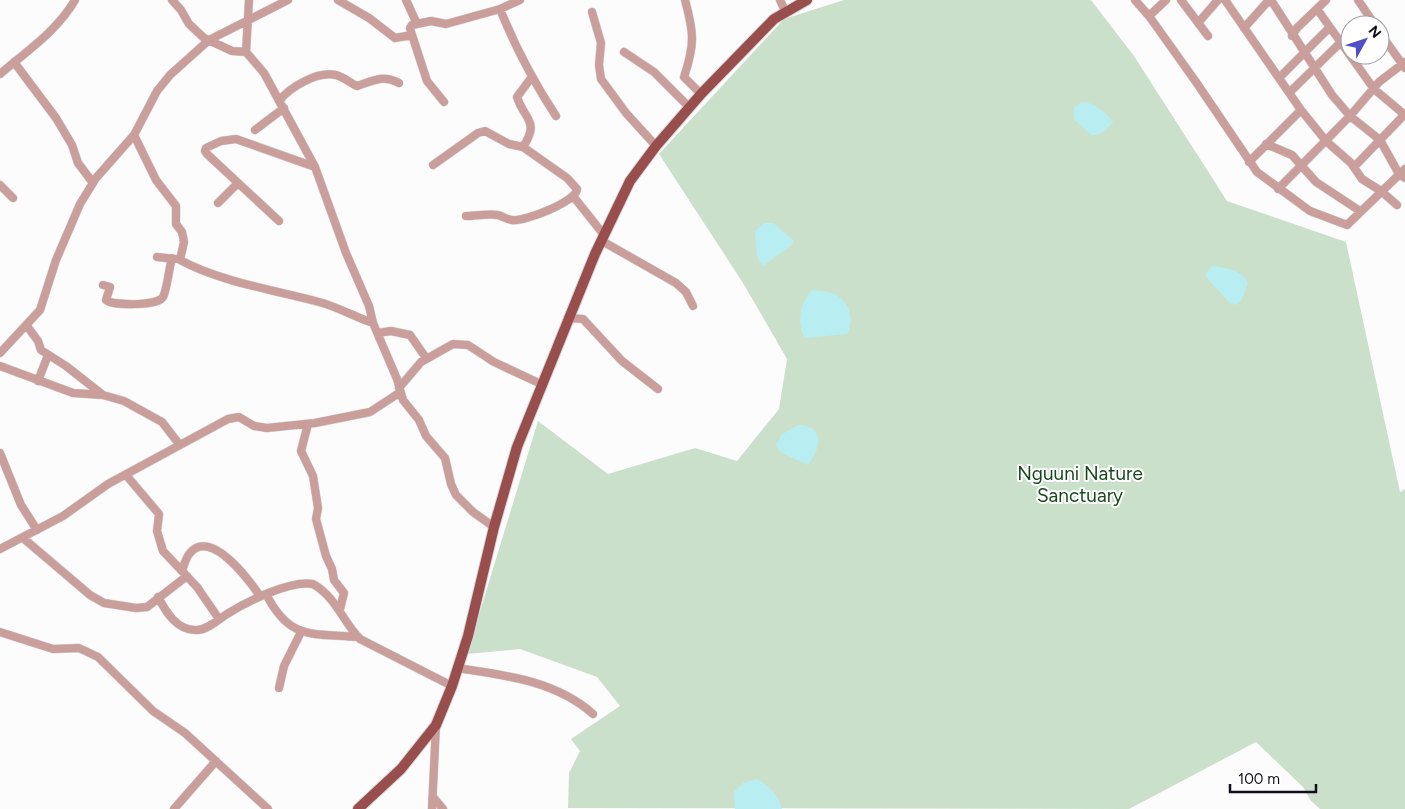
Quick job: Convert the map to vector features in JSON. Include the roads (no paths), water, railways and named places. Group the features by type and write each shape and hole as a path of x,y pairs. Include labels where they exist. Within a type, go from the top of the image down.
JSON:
{"main road":[{"path":"358,809 401,770 436,725 452,686 468,636 494,527 517,447 568,318 630,180 689,107 774,18 808,0"}],"street":[{"path":"0,74 26,54 59,23 76,0"},
{"path":"172,0 197,33 232,51 246,52"},
{"path":"249,0 246,52 264,73 315,167 346,253 369,306 373,323 399,391 406,406 419,420 426,436 445,458 451,484 456,495 477,516 494,527"},
{"path":"0,352 28,326 40,310 46,299 56,260 80,204 93,183 134,136 157,91 170,75 209,40 288,0"},
{"path":"338,0 369,18 395,38 412,35"},
{"path":"406,0 417,24"},
{"path":"444,102 427,81 410,28 417,24 431,22 446,24 500,9 520,0"},
{"path":"685,0 693,46 684,77 701,94"},
{"path":"780,0 785,11"},
{"path":"1135,0 1149,16 1257,172 1310,211 1345,225 1381,191 1403,174 1380,140 1350,116 1314,70 1270,0 1244,28"},
{"path":"1149,16 1166,0"},
{"path":"1181,0 1208,36"},
{"path":"1198,23 1218,0"},
{"path":"1225,0 1301,110 1326,141 1354,167 1362,179 1381,191 1396,205"},
{"path":"1292,36 1294,31 1326,0"},
{"path":"1358,0 1368,15"},
{"path":"500,9 516,49 531,78 556,116"},
{"path":"1290,92 1340,43 1316,9"},
{"path":"592,12 601,43 599,65 602,79 626,114 656,146"},
{"path":"1280,77 1329,28"},
{"path":"1278,189 1350,116 1379,82 1404,65 1390,46"},
{"path":"624,52 654,72 689,107"},
{"path":"14,62 56,118 72,145 78,163 93,183"},
{"path":"1354,167 1405,114 1374,90 1356,65"},
{"path":"255,130 281,104 294,87 328,75 343,77 357,86 376,78 389,78 399,83"},
{"path":"523,147 531,135 532,127 517,97 531,78"},
{"path":"1250,162 1301,110"},
{"path":"433,165 481,131 485,131 509,144 523,147 567,178 576,189 573,196 547,212 518,220 512,220 499,215 466,216"},
{"path":"103,285 110,287 106,300 110,303 127,304 158,301 163,297 184,242 183,235 176,224 176,206 156,180 134,136"},
{"path":"279,221 207,154 206,148 221,140 236,138 315,167"},
{"path":"1266,144 1289,153 1302,164 1316,182 1360,211"},
{"path":"218,203 238,183"},
{"path":"0,185 13,198"},
{"path":"573,196 603,238 676,283 686,292 694,306"},
{"path":"157,257 176,259 206,271 334,306 373,323"},
{"path":"568,318 583,319 622,361 658,389"},
{"path":"28,326 38,341 40,349 103,395"},
{"path":"378,333 391,331 410,335 426,358"},
{"path":"0,549 72,511 108,484 179,444 236,417 262,428 308,424 370,412 399,391 426,358 453,344 462,343 494,362 541,384"},
{"path":"38,381 48,354"},
{"path":"0,366 73,393 103,395 124,401 159,420 179,444"},
{"path":"308,424 301,451 313,476 318,508 316,523 334,580 344,593 340,609"},
{"path":"0,452 20,505 37,530"},
{"path":"126,475 156,510 160,518 157,531 161,548 185,574 219,619"},
{"path":"23,538 98,601 141,608 147,606 185,574 190,553 202,546 210,546 242,572 280,616 301,632 315,635 358,637"},
{"path":"158,597 175,622 186,628 196,630 203,629 263,595 310,584 318,587 340,609 349,627 369,645 405,660 452,686"},
{"path":"0,632 53,649 80,648 98,657 153,710 185,732 268,809"},
{"path":"279,688 284,666 301,632"},
{"path":"457,668 522,679 570,696 593,714"},
{"path":"432,809 436,725"},
{"path":"174,809 216,761"},
{"path":"433,797 442,809"}],"water":[{"path":"1081,102 1090,103 1099,108 1113,122 1101,133 1091,135 1074,119 1074,109"},
{"path":"764,223 773,223 793,240 792,245 763,266 757,256 755,231"},
{"path":"1212,266 1233,270 1245,278 1248,283 1241,301 1235,305 1229,302 1206,277 1206,273"},
{"path":"812,290 833,294 841,298 845,303 851,318 847,334 805,338 800,319 802,307"},
{"path":"798,425 813,429 818,439 816,452 808,465 780,452 776,445 781,435"},
{"path":"757,779 773,791 782,809 735,809 734,792 743,783"}],"park label":[{"name":"Nguuni Nature Sanctuary","path":"1080,484"}]}
